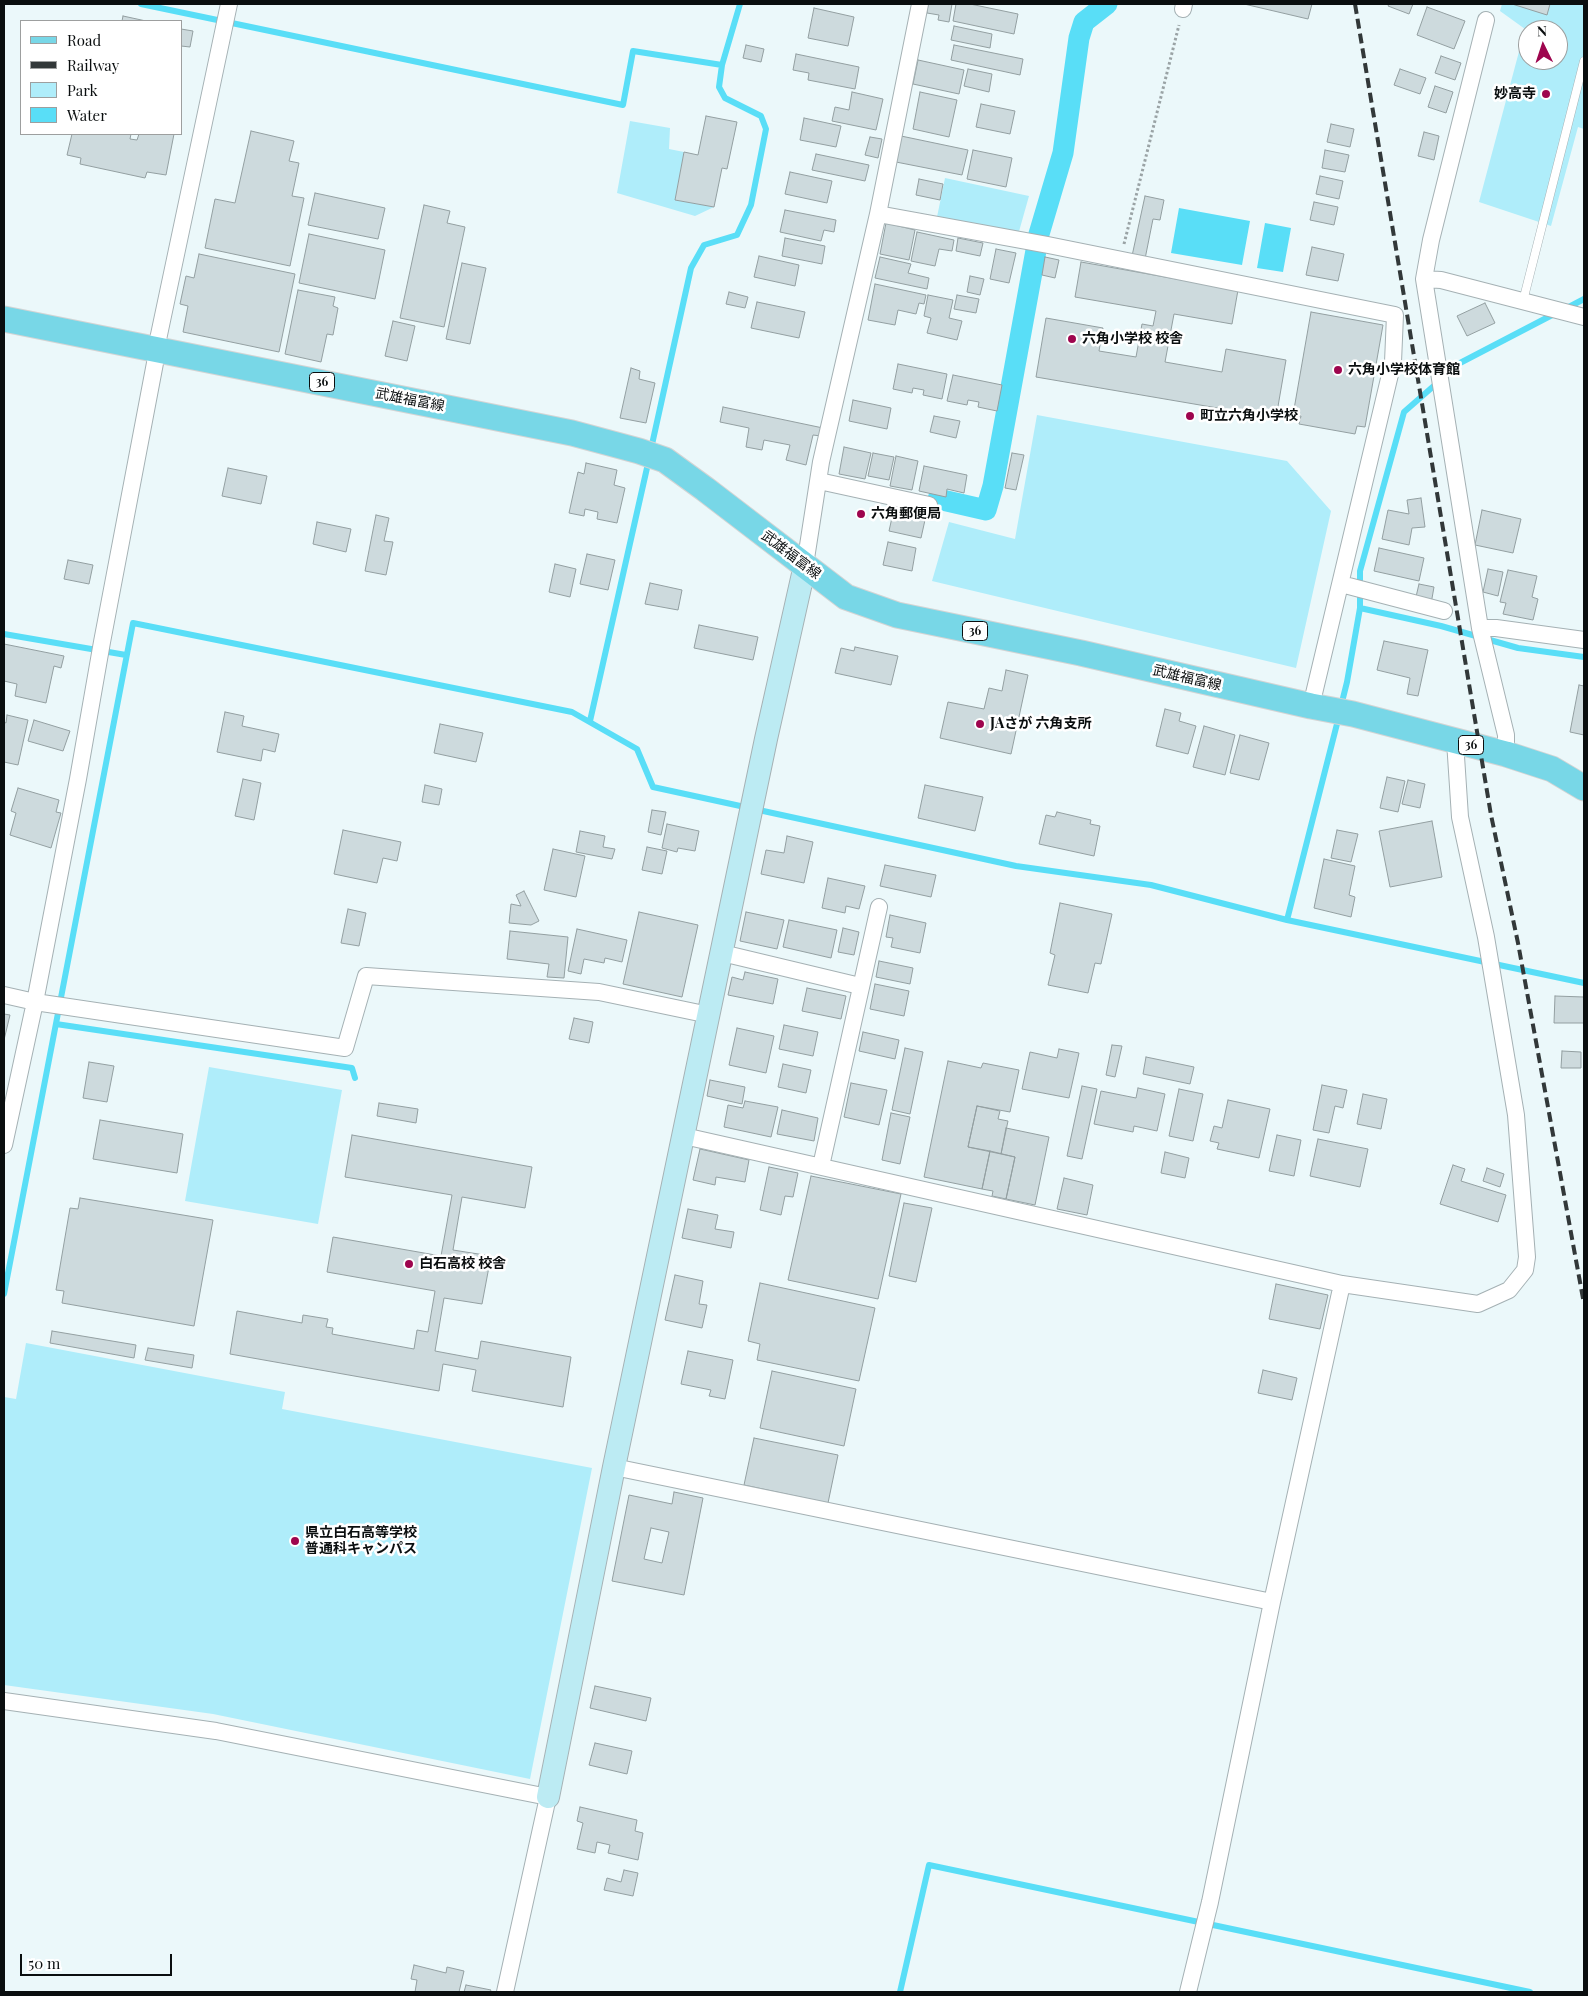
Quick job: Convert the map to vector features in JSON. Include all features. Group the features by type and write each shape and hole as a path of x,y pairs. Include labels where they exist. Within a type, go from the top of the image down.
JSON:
{"main road":[{"name":"武雄福富線","path":"4,319 572,433 639,451 665,460 705,488 846,596 897,615 1081,653 1319,708 1353,714 1506,754 1552,769 1584,788"}],"street":[{"path":"506,1992 752,808 805,565 821,462 878,214 920,4"},
{"path":"4,1145 43,1003 99,658 155,363 156,349 228,8"},
{"path":"1486,20 1431,240 1424,279 1480,628 1506,735 1506,754"},
{"path":"878,214 1121,259 1396,315 1393,362 1319,708"},
{"path":"1424,279 1441,280 1580,316"},
{"path":"819,480 929,505"},
{"path":"1345,586 1444,611"},
{"path":"1480,628 1496,628 1584,640"},
{"path":"684,1136 1342,1284 1478,1304 1509,1290 1525,1270 1527,1258 1516,1115 1486,937 1460,817 1455,741"},
{"path":"821,1166 879,907"},
{"path":"722,953 860,986"},
{"path":"4,995 43,1003 345,1048 366,976 599,992 709,1015"},
{"path":"1188,1992 1342,1284"},
{"path":"614,1467 1272,1602"},
{"path":"4,1701 216,1731 548,1797"}],"lane":[{"path":"1523,301 1584,61"}],"path":[{"path":"1121,259 1184,7"}],"green space":[{"name":"妙高寺","path":"1502,4 1584,4 1584,129 1578,127 1551,226 1479,202 1518,55 1518,70 1568,70 1568,20 1518,20 1518,24 1500,11"},
{"path":"630,121 670,128 669,149 684,152 675,200 714,207 695,216 617,193"},
{"path":"945,178 1029,196 1018,235 937,217"},
{"path":"1037,415 1287,461 1331,511 1296,668 932,581 949,522 1015,539"},
{"path":"209,1067 342,1090 318,1224 185,1201"},
{"path":"26,1343 285,1392 282,1409 592,1468 530,1779 213,1714 4,1685 4,1397 16,1399"}],"water":[{"path":"1179,208 1250,221 1242,265 1171,253"},
{"path":"1265,223 1291,228 1283,272 1257,268"}],"building":[{"path":"928,4 952,4 949,22 938,20 939,15 927,13"},
{"path":"956,4 970,4 1018,14 1014,34 953,21"},
{"path":"1244,4 1312,4 1308,19"},
{"path":"1389,4 1413,4 1409,14 1388,6"},
{"path":"1512,4 1550,4 1547,15"},
{"path":"1427,7 1465,21 1454,49 1417,35"},
{"path":"814,8 854,17 848,46 808,38"},
{"path":"123,16 141,20 122,20"},
{"path":"954,26 992,34 990,48 951,40"},
{"path":"182,29 193,31 190,47 182,46"},
{"path":"746,45 764,49 761,62 743,58"},
{"path":"954,45 1023,59 1020,75 951,60"},
{"path":"796,54 859,67 855,89 808,80 809,73 793,70"},
{"path":"1441,56 1461,63 1455,80 1435,73"},
{"path":"918,60 964,70 959,94 913,84"},
{"path":"968,69 992,74 989,92 964,86"},
{"path":"1400,69 1426,78 1420,94 1394,85"},
{"path":"1435,86 1453,92 1446,113 1428,107"},
{"path":"852,92 883,99 876,130 832,121 835,107 849,110"},
{"path":"920,92 957,100 949,137 913,129"},
{"path":"981,104 1015,111 1010,134 976,127"},
{"path":"706,116 737,122 727,169 722,168 714,207 675,200 684,152 698,155"},
{"path":"804,118 841,126 836,147 800,140"},
{"path":"1331,124 1354,129 1350,147 1327,142"},
{"path":"251,131 294,141 289,161 299,163 292,196 304,198 290,266 205,248 215,199 235,203"},
{"path":"1424,132 1439,136 1434,160 1418,156"},
{"path":"72,135 131,135 130,139 137,140 139,135 174,135 166,175 147,172 145,178 80,164 81,158 67,155"},
{"path":"901,136 968,150 962,175 896,162"},
{"path":"870,137 882,139 878,158 865,155"},
{"path":"973,150 1012,158 1006,187 967,179"},
{"path":"1325,150 1349,155 1345,172 1322,168"},
{"path":"816,154 869,165 865,181 812,170"},
{"path":"790,172 832,181 827,203 785,194"},
{"path":"1320,176 1343,181 1339,199 1316,194"},
{"path":"919,179 943,184 940,200 916,195"},
{"path":"315,193 385,208 378,239 308,225"},
{"path":"1145,196 1164,200 1160,220 1153,219 1145,259 1132,256"},
{"path":"1314,202 1338,207 1334,225 1310,220"},
{"path":"424,205 450,211 447,223 465,227 444,327 400,318"},
{"path":"785,210 836,220 834,232 824,230 821,241 780,232"},
{"path":"886,223 915,230 909,260 880,254"},
{"path":"917,232 954,240 952,251 939,249 935,266 911,261"},
{"path":"309,234 385,250 375,299 299,283"},
{"path":"785,238 825,246 822,264 782,256"},
{"path":"958,238 983,243 980,256 956,251"},
{"path":"1312,247 1344,254 1338,281 1306,275"},
{"path":"996,249 1016,253 1009,283 990,279"},
{"path":"199,254 295,274 279,352 183,332 188,306 180,304 186,276 194,278"},
{"path":"759,256 799,265 795,286 754,277"},
{"path":"880,257 911,264 908,273 929,278 927,289 875,278"},
{"path":"1045,257 1059,260 1055,278 1042,275"},
{"name":"六角小学校 校舎","path":"1081,262 1238,290 1232,324 1174,314 1165,362 1222,372 1226,349 1286,360 1276,418 1036,377 1046,318 1103,328 1099,351 1136,357 1142,324 1153,326 1156,311 1075,297"},
{"path":"462,263 486,268 470,344 446,339"},
{"path":"970,276 984,279 980,295 967,292"},
{"path":"875,284 926,295 924,304 919,303 916,314 898,310 895,325 868,320"},
{"path":"298,290 335,297 333,306 338,308 333,335 327,334 321,362 285,354"},
{"path":"729,292 748,297 745,308 726,304"},
{"path":"928,295 953,300 949,318 962,321 957,340 927,333 931,318 924,316"},
{"path":"957,295 979,299 976,313 954,309"},
{"path":"757,302 805,312 799,338 751,328"},
{"path":"1485,303 1495,323 1467,336 1457,316"},
{"name":"六角小学校体育館","path":"1311,312 1383,325 1365,427 1357,426 1355,434 1299,424 1301,416 1293,415"},
{"path":"393,321 415,326 407,361 385,356"},
{"path":"898,364 947,374 942,399 923,395 924,390 913,388 912,393 893,389"},
{"path":"631,368 640,371 639,379 655,383 646,423 620,418"},
{"path":"953,375 1002,385 997,411 978,407 979,402 968,400 967,405 947,401"},
{"path":"853,400 891,408 887,429 849,421"},
{"path":"723,407 823,428 821,436 813,435 806,465 786,460 790,445 764,440 762,450 746,447 749,428 720,422"},
{"path":"934,416 960,421 956,438 930,432"},
{"path":"844,447 871,453 865,479 839,474"},
{"path":"873,453 894,457 889,480 868,476"},
{"path":"1012,453 1024,455 1016,490 1005,488"},
{"path":"896,456 918,461 912,490 890,486"},
{"path":"586,463 617,470 614,485 625,488 617,523 597,519 598,512 585,509 584,516 569,513 578,472 584,474"},
{"path":"924,466 967,475 964,493 947,489 946,497 919,491"},
{"path":"228,468 267,476 261,504 222,496"},
{"path":"1421,498 1425,527 1412,528 1409,545 1382,539 1388,510 1409,514 1407,500"},
{"path":"895,504 927,511 921,538 889,531"},
{"path":"1482,510 1521,519 1513,553 1475,545"},
{"path":"376,515 389,518 384,541 393,542 386,575 365,571"},
{"path":"317,522 351,529 346,552 313,544"},
{"path":"888,542 916,548 912,571 883,565"},
{"path":"1379,548 1424,558 1419,581 1374,571"},
{"path":"587,554 615,560 608,590 580,584"},
{"path":"68,560 93,565 89,584 64,579"},
{"path":"555,564 576,569 570,597 549,592"},
{"path":"1488,569 1503,572 1498,596 1483,592"},
{"path":"1508,570 1537,576 1532,597 1538,599 1533,620 1503,614 1506,603 1500,602"},
{"path":"650,583 682,590 678,610 645,604"},
{"path":"1419,584 1434,587 1431,604 1415,601"},
{"path":"699,625 758,637 753,660 694,648"},
{"path":"1384,641 1428,650 1418,696 1407,694 1410,678 1377,670"},
{"path":"4,644 64,656 61,668 54,666 46,703 15,696 17,684 4,681"},
{"path":"855,647 898,656 891,685 835,673 841,648 854,651"},
{"name":"JAさが 六角支所","path":"1006,670 1028,675 1011,754 940,738 948,702 984,709 989,688 1002,691"},
{"path":"1579,685 1584,686 1584,735 1570,732"},
{"path":"1165,709 1181,713 1179,721 1196,726 1188,754 1156,746"},
{"path":"225,712 244,716 242,726 279,734 275,752 263,749 261,761 217,752"},
{"path":"7,715 28,720 18,765 4,762 4,722 6,723"},
{"path":"34,720 70,731 63,751 28,741"},
{"path":"440,724 483,733 476,762 434,753"},
{"path":"1204,726 1235,735 1225,775 1193,767"},
{"path":"1240,735 1269,743 1259,780 1230,773"},
{"path":"1387,777 1405,781 1398,812 1380,808"},
{"path":"243,779 261,783 254,820 235,816"},
{"path":"1408,780 1425,784 1420,808 1402,804"},
{"path":"425,785 442,789 439,805 422,802"},
{"path":"925,785 983,797 975,831 918,818"},
{"path":"18,788 59,800 56,812 61,813 51,848 10,835 16,813 11,811"},
{"path":"652,810 666,812 661,835 648,832"},
{"path":"1057,812 1091,820 1090,824 1100,826 1094,856 1039,844 1046,815 1055,817"},
{"path":"1432,821 1442,877 1390,887 1379,831"},
{"path":"667,824 699,831 695,851 678,848 677,852 662,848"},
{"path":"343,830 401,842 397,861 383,858 377,883 334,874"},
{"path":"1337,830 1358,834 1351,862 1331,858"},
{"path":"580,831 605,836 603,847 615,849 612,859 576,852"},
{"path":"787,836 813,842 804,883 761,874 766,850 784,853"},
{"path":"647,847 667,851 662,874 642,870"},
{"path":"553,849 585,856 576,897 544,890"},
{"path":"1324,859 1355,866 1349,895 1355,897 1351,917 1314,908"},
{"path":"885,865 936,875 931,897 880,886"},
{"path":"828,878 865,886 859,909 846,906 845,913 822,908"},
{"path":"524,891 539,921 531,925 509,923 511,904 521,906 516,895"},
{"path":"1060,903 1112,914 1101,964 1095,963 1088,993 1048,985 1055,955 1050,953"},
{"path":"348,909 366,913 359,946 341,943"},
{"path":"639,912 698,925 682,997 623,984"},
{"path":"746,912 784,920 777,949 740,941"},
{"path":"890,915 926,923 920,953 891,947 893,938 886,937"},
{"path":"789,920 837,930 831,958 783,947"},
{"path":"843,928 859,932 854,955 838,952"},
{"path":"577,929 627,940 622,962 605,958 604,963 584,959 581,974 568,971"},
{"path":"510,931 568,937 564,978 547,977 549,964 507,959"},
{"path":"879,961 913,968 910,984 876,977"},
{"path":"745,972 778,979 773,1004 728,995 732,977 743,980"},
{"path":"875,984 909,991 904,1016 870,1009"},
{"path":"807,988 846,996 841,1019 802,1011"},
{"path":"1555,996 1584,997 1584,1023 1554,1023"},
{"path":"4,1014 10,1015 4,1040"},
{"path":"574,1018 593,1022 589,1043 569,1039"},
{"path":"784,1025 818,1032 813,1056 779,1049"},
{"path":"737,1028 774,1036 766,1073 729,1065"},
{"path":"863,1032 899,1040 895,1059 859,1051"},
{"path":"1112,1045 1122,1046 1115,1077 1106,1075"},
{"path":"905,1048 923,1052 910,1114 892,1110"},
{"path":"1059,1049 1079,1053 1069,1098 1022,1089 1030,1052 1057,1058"},
{"path":"1562,1051 1581,1052 1581,1068 1561,1068"},
{"path":"1146,1057 1194,1067 1190,1084 1143,1074"},
{"path":"948,1061 981,1068 983,1063 1019,1070 1010,1112 977,1106 968,1147 990,1151 982,1189 924,1177"},
{"path":"89,1062 114,1066 107,1102 83,1098"},
{"path":"783,1064 811,1070 806,1093 778,1087"},
{"path":"710,1080 745,1087 742,1104 707,1096"},
{"path":"851,1083 887,1090 879,1125 844,1117"},
{"path":"1322,1085 1347,1090 1343,1108 1335,1106 1329,1133 1313,1130"},
{"path":"1082,1086 1097,1089 1082,1159 1067,1156"},
{"path":"1138,1088 1165,1094 1157,1131 1134,1126 1133,1132 1094,1124 1101,1091 1136,1098"},
{"path":"1179,1089 1203,1094 1193,1141 1169,1136"},
{"path":"1363,1094 1387,1099 1381,1129 1357,1124"},
{"path":"1228,1100 1270,1109 1259,1158 1217,1149 1219,1143 1210,1141 1214,1126 1222,1128"},
{"path":"745,1101 778,1107 771,1137 724,1127 728,1105 743,1108"},
{"path":"379,1103 418,1109 416,1123 377,1116"},
{"path":"977,1106 1000,1111 998,1119 1008,1121 1001,1154 968,1147"},
{"path":"782,1110 818,1118 814,1141 777,1134"},
{"path":"891,1113 910,1117 900,1164 882,1160"},
{"path":"100,1120 183,1134 177,1173 93,1159"},
{"path":"1006,1128 1049,1137 1035,1205 1006,1199 1015,1157 1001,1154"},
{"name":"白石高校 校舎","path":"352,1135 532,1167 525,1208 462,1197 453,1250 491,1256 482,1304 444,1298 435,1351 478,1359 481,1341 571,1357 563,1407 472,1391 476,1370 443,1364 439,1391 230,1354 237,1311 302,1323 303,1315 328,1319 326,1327 333,1328 332,1334 414,1349 417,1330 428,1332 435,1291 327,1272 333,1237 441,1256 452,1195 345,1177"},
{"path":"1277,1135 1301,1140 1294,1176 1269,1171"},
{"path":"1318,1139 1368,1149 1360,1187 1310,1176"},
{"path":"700,1149 749,1160 745,1182 716,1177 715,1185 693,1180"},
{"path":"990,1151 1015,1157 1006,1199 992,1196 993,1191 982,1189"},
{"path":"1165,1152 1189,1158 1185,1178 1161,1173"},
{"path":"1453,1165 1465,1169 1461,1181 1506,1195 1498,1222 1440,1204"},
{"path":"769,1167 798,1173 793,1197 785,1196 781,1215 760,1210"},
{"path":"1487,1168 1504,1174 1500,1187 1483,1181"},
{"path":"811,1176 901,1194 878,1299 788,1280"},
{"path":"1064,1178 1093,1185 1087,1215 1057,1209"},
{"path":"80,1198 213,1220 194,1326 62,1303 64,1291 56,1290 70,1208 78,1209"},
{"path":"904,1203 932,1208 916,1282 889,1276"},
{"path":"688,1209 718,1215 715,1229 734,1232 731,1248 682,1238"},
{"path":"675,1275 703,1281 699,1304 707,1305 702,1328 665,1320"},
{"path":"760,1283 875,1308 859,1381 757,1360 760,1344 748,1341"},
{"path":"1276,1284 1328,1295 1320,1329 1269,1319"},
{"path":"52,1331 136,1345 134,1358 50,1343"},
{"path":"148,1348 194,1355 192,1368 145,1360"},
{"path":"688,1351 733,1360 725,1399 709,1396 711,1390 681,1384"},
{"path":"1263,1370 1297,1378 1292,1400 1258,1393"},
{"path":"772,1371 856,1389 844,1446 760,1428"},
{"path":"754,1438 838,1455 828,1503 744,1485"},
{"path":"674,1492 703,1498 684,1595 612,1581 629,1495 672,1504","holes":["651,1528 669,1532 662,1563 644,1559"]},
{"path":"595,1686 651,1698 646,1721 590,1708"},
{"path":"595,1743 632,1751 627,1774 589,1765"},
{"path":"580,1807 637,1820 635,1831 643,1833 638,1860 608,1853 610,1845 597,1842 595,1853 577,1849 583,1823 577,1821"},
{"path":"624,1870 638,1873 633,1896 604,1890 607,1878 621,1882"},
{"path":"414,1965 446,1973 447,1967 464,1971 459,1992 415,1992 417,1980 411,1979"},
{"path":"466,1985 491,1990 490,1992 464,1992"}],"waterway":[{"path":"141,4 623,105 633,51 722,65"},
{"path":"651,449 691,268 704,245 737,235 751,205 766,129 761,116 725,98 719,87 722,65 740,4"},
{"path":"938,499 986,510 993,486 1039,234 1063,153 1079,38 1084,22 1107,4"},
{"path":"1565,309 1584,299"},
{"path":"1341,706 1360,608 1360,571 1404,412 1460,363 1556,313"},
{"path":"590,721 649,459"},
{"path":"1360,608 1441,626 1518,648 1584,657"},
{"path":"4,1294 133,623 572,712 637,749 653,787 1016,866 1151,885 1287,920 1339,716"},
{"path":"4,634 126,655"},
{"path":"1287,920 1584,983"},
{"path":"56,1024 352,1068 355,1078"},
{"path":"900,1992 929,1865 1530,1992"}],"railway":[{"path":"1355,4 1491,815 1518,943 1584,1304"}],"place":[{"name":"妙高寺","path":"1546,94"},
{"name":"六角小学校 校舎","path":"1072,339"},
{"name":"六角小学校体育館","path":"1338,370"},
{"name":"町立六角小学校","path":"1190,416"},
{"name":"六角郵便局","path":"861,514"},
{"name":"JAさが 六角支所","path":"980,724"},
{"name":"白石高校 校舎","path":"409,1264"},
{"name":"県立白石高等学校 普通科キャンパス","path":"295,1541"}]}
